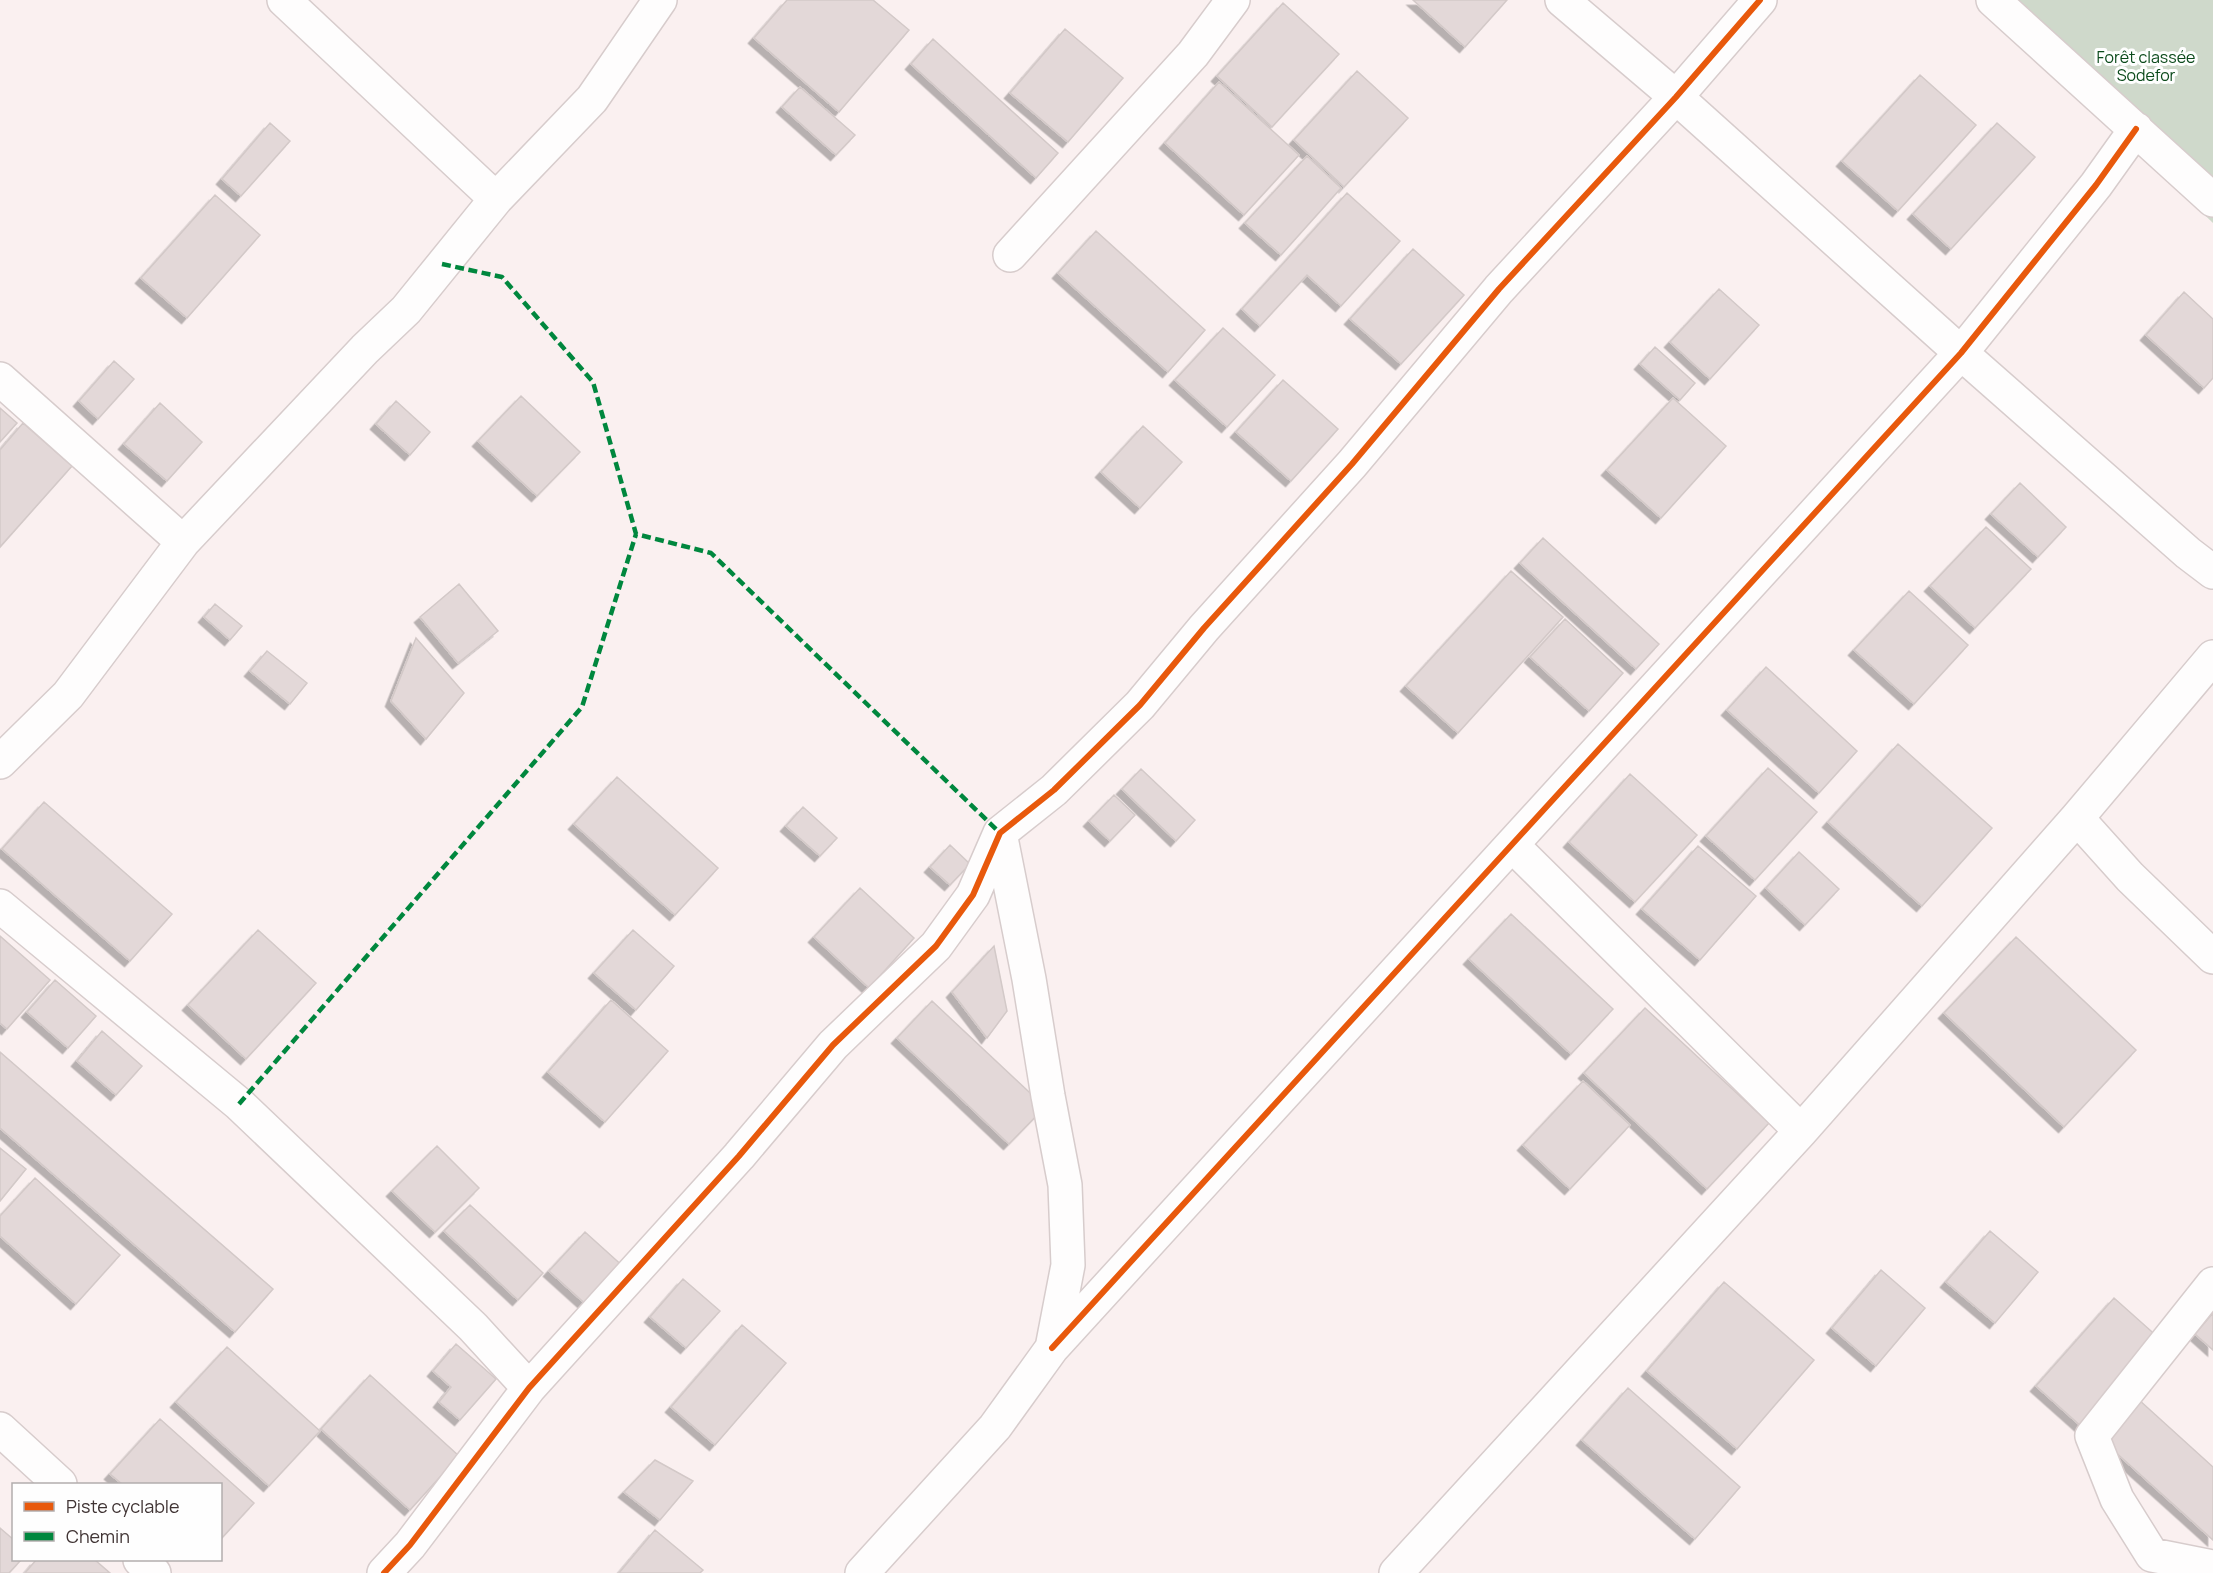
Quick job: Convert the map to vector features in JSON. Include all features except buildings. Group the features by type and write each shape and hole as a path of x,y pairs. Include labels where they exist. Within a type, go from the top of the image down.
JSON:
{"street":[{"path":"284,0 496,199"},
{"path":"0,762 68,695 183,542 365,349 406,310 496,199 591,99 660,0"},
{"path":"1010,255 1193,54 1233,0"},
{"path":"1562,0 1676,97 1961,353 2188,553 2213,572"},
{"path":"384,1573 410,1545 529,1388 739,1156 833,1045 936,946 974,895 1000,833 1054,790 1140,705 1204,628 1352,464 1499,289 1676,97 1760,0"},
{"path":"1993,0 2213,200"},
{"path":"862,1573 995,1427 1052,1348 1961,353 2096,185 2136,129"},
{"path":"0,379 183,542"},
{"path":"1396,1573 1802,1131 2077,818 2213,657"},
{"path":"2077,818 2130,877 2213,957"},
{"path":"1000,833 1029,979 1065,1185 1068,1265 1052,1348"},
{"path":"1512,845 1802,1131"},
{"path":"0,906 239,1104 473,1327 529,1388"},
{"path":"2213,1284 2092,1436 2144,1564 2213,1567"},
{"path":"0,1428 58,1483"},
{"path":"141,1561 154,1573"}],"green space":[{"name":"Forêt classée Sodefor","path":"1981,0 2213,0 2213,223"}],"marked path":[{"path":"442,264 502,277 593,382 636,534 711,553 1000,833"},
{"path":"239,1104 582,707 636,534"}],"cycle path":[{"path":"384,1573 410,1545 529,1388 739,1156 833,1045 936,946 973,895 1000,833 1054,790 1140,705 1204,628 1352,464 1499,289 1676,97 1760,0"},
{"path":"1052,1348 1961,353 2096,185 2136,129"}]}
